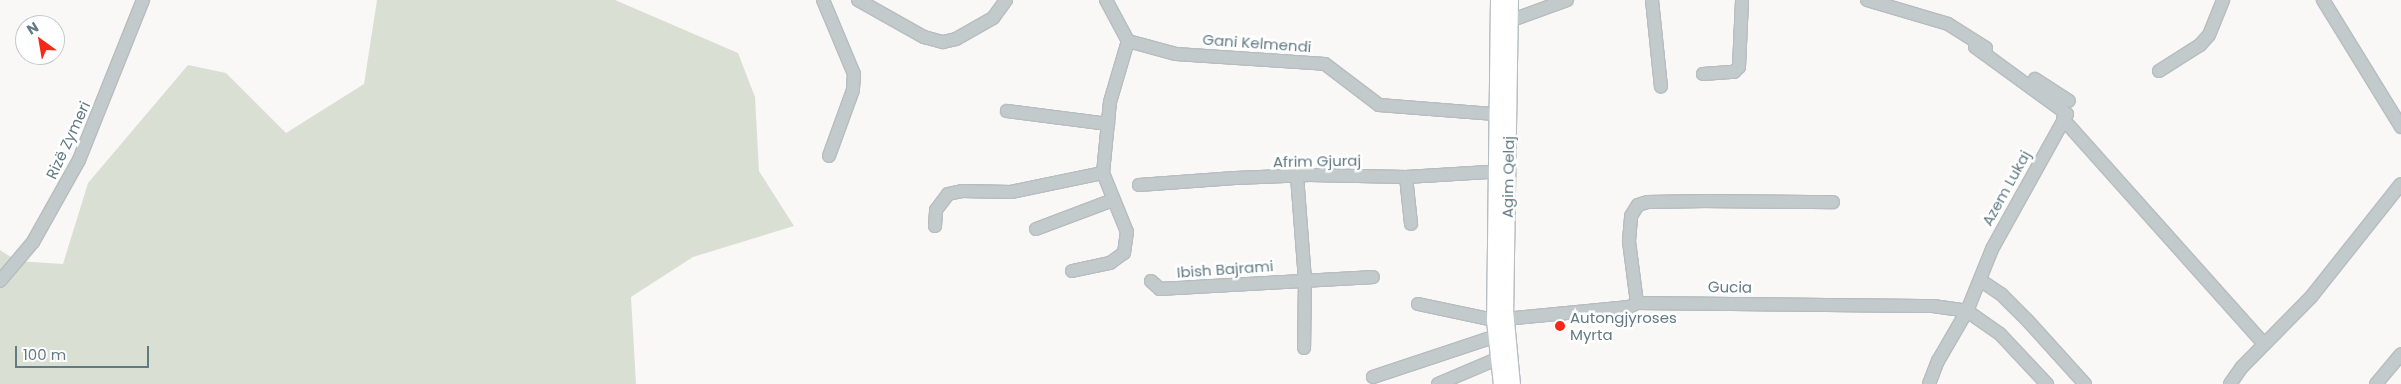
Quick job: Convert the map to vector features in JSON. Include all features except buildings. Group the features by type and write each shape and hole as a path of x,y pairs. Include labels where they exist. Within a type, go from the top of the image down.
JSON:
{"main road":[{"name":"Agim Qelaj","path":"1498,0 1504,24"},
{"name":"Agim Qelaj","path":"1501,384 1504,355 1500,320 1504,24 1510,0"},
{"name":"Agim Qelaj","path":"1500,320 1496,336 1504,355 1512,384"}],"street":[{"name":"Rizë Zymeri","path":"0,281 33,242 79,160 144,0"},
{"path":"823,0 854,74 853,90 829,156"},
{"path":"858,0 924,37 943,42 956,39 993,18 1006,0"},
{"path":"1072,271 1110,263 1124,254 1126,232 1103,173 1110,102 1128,41 1106,0"},
{"path":"1504,24 1566,0"},
{"path":"1652,0 1661,87"},
{"path":"1703,74 1734,72 1739,67 1742,0"},
{"path":"1867,0 1948,24 2069,101"},
{"path":"2159,71 2188,54 2209,35 2223,0"},
{"path":"2323,0 2401,126"},
{"name":"Gani Kelmendi","path":"1128,41 1176,54 1325,64 1378,105 1502,115"},
{"path":"1975,47 2066,111 2064,119 2264,344"},
{"path":"1008,112 1108,124"},
{"name":"Azem Lukaj","path":"1929,384 1938,361 1966,311 1993,246 2064,119"},
{"name":"Afrim Gjuraj","path":"1139,185 1297,176 1406,177 1502,171"},
{"path":"935,226 936,210 948,194 1011,192 1103,173"},
{"path":"1297,176 1305,280 1304,348"},
{"path":"1406,177 1411,224"},
{"path":"2230,384 2264,344 2311,297 2401,184"},
{"path":"1036,229 1113,200"},
{"path":"1637,303 1629,241 1631,216 1638,205 1648,202 1696,201 1833,202"},
{"name":"Ibish Bajrami","path":"1151,281 1160,289 1373,277"},
{"path":"1980,280 2001,294 2028,320 2086,384"},
{"name":"Gucia","path":"1500,320 1629,307 1637,303 1933,306 1966,311"},
{"path":"1418,304 1500,320"},
{"path":"1966,311 2000,334 2047,384"},
{"path":"1373,377 1496,336"},
{"path":"2376,384 2401,354"},
{"path":"1438,384 1504,355"}],"shaded area":[{"path":"377,0 615,0 738,53 755,97 759,171 794,226 693,257 631,297 636,384 0,384 0,250 17,261 63,264 88,183 188,65 226,73 286,133 364,84"}],"place":[{"name":"Autongjyroses Myrta","path":"1560,326"}]}
